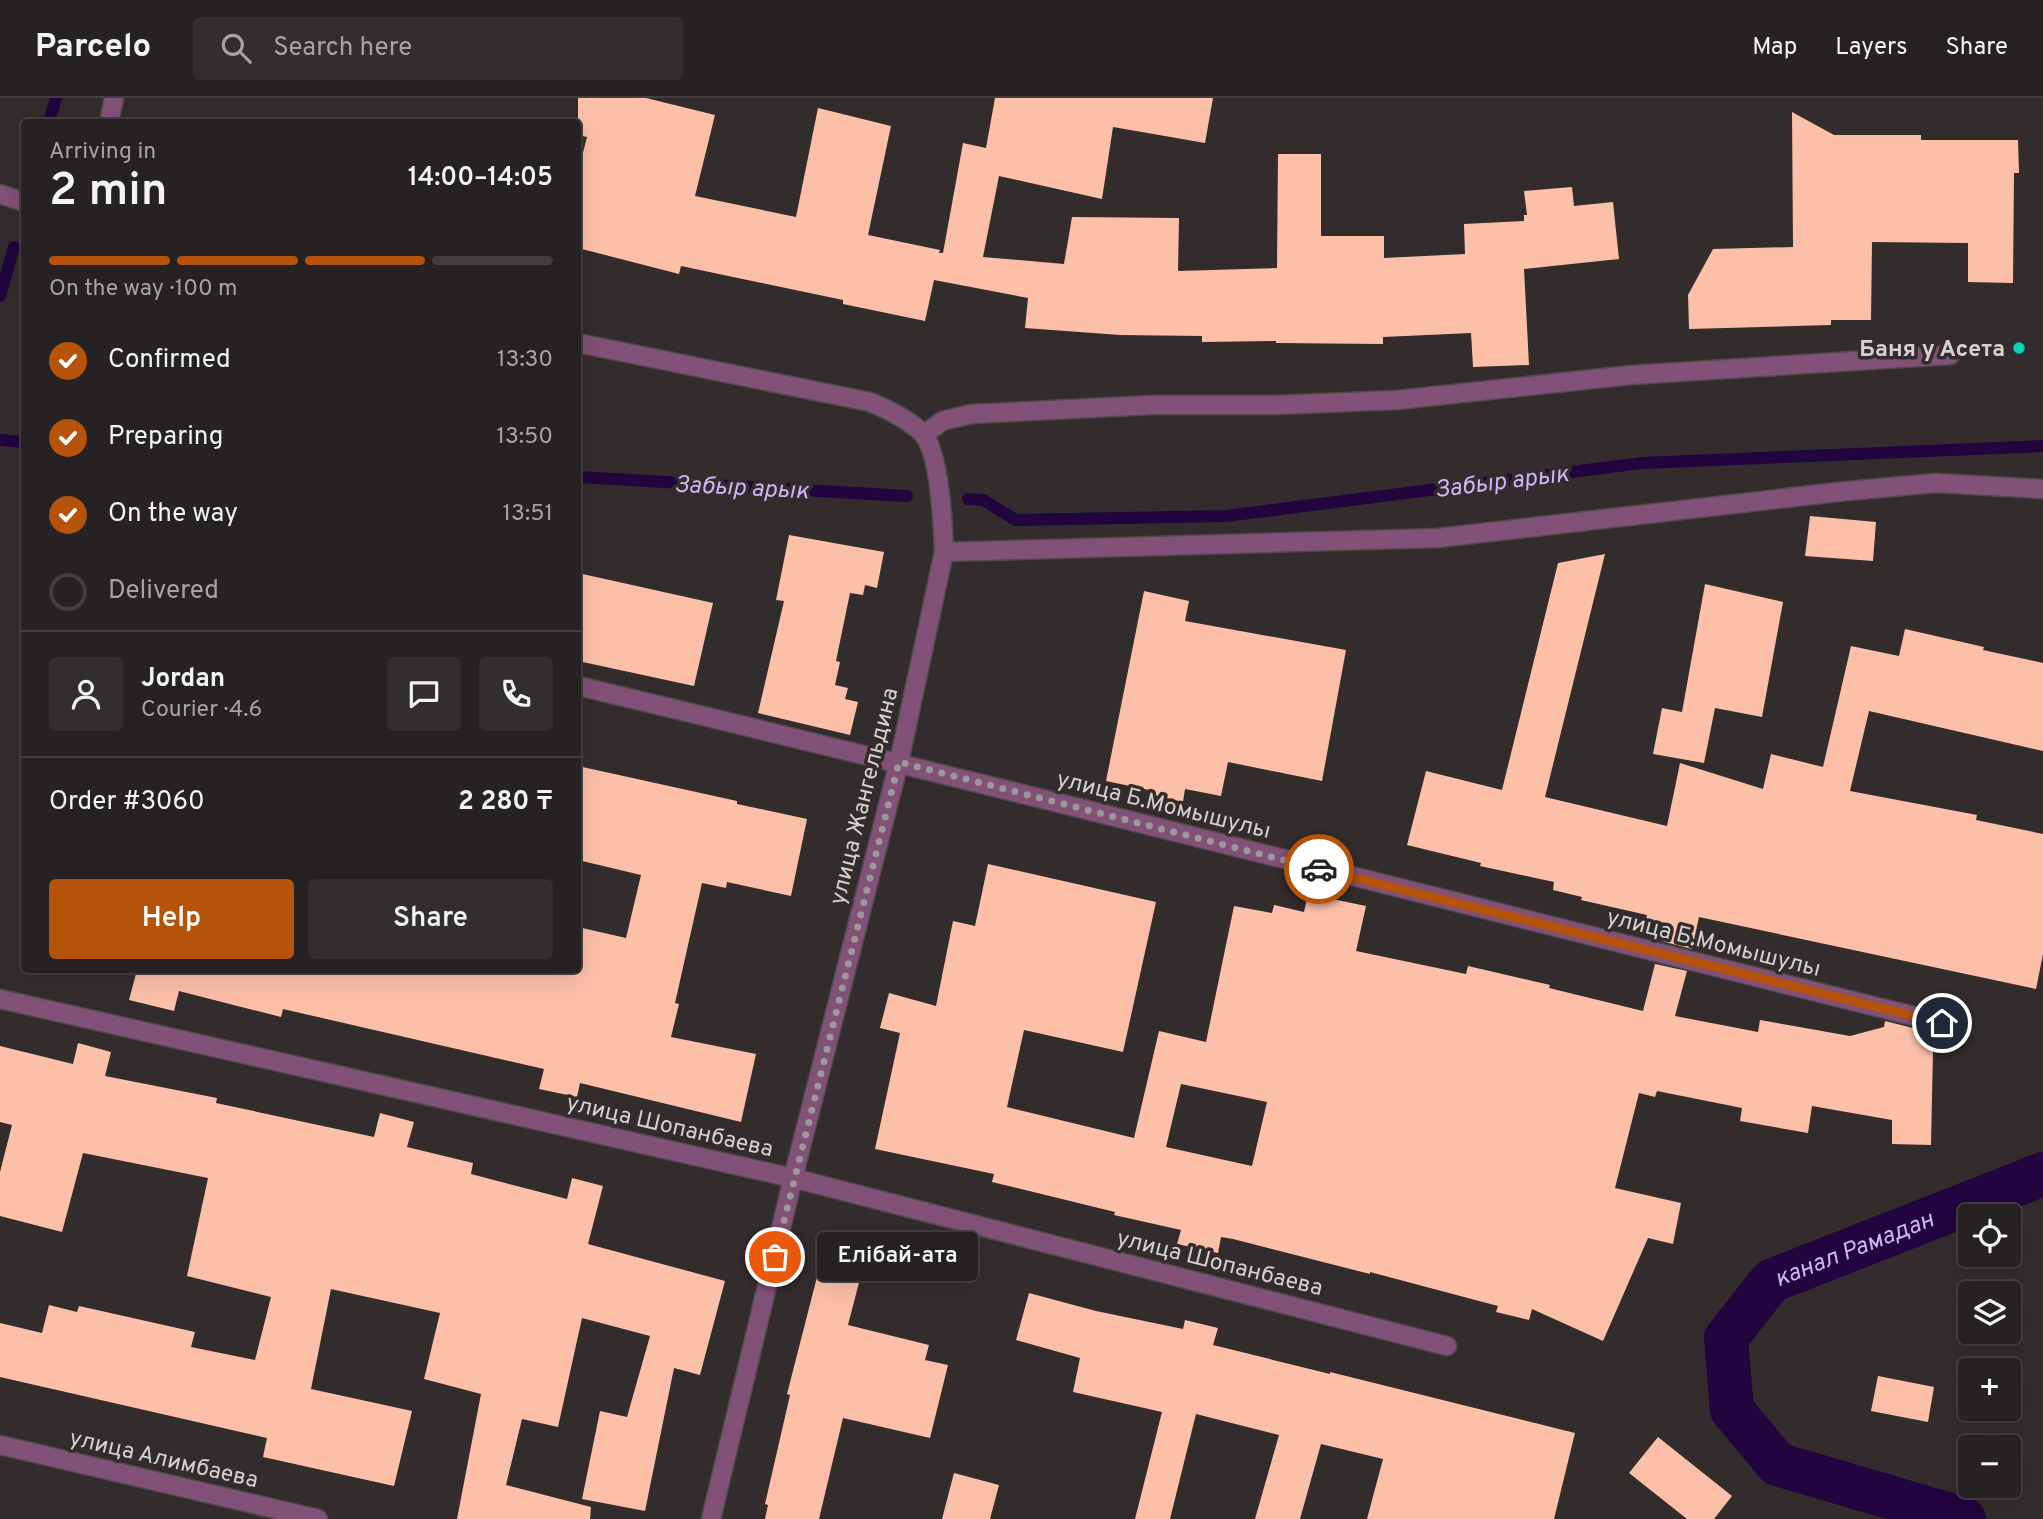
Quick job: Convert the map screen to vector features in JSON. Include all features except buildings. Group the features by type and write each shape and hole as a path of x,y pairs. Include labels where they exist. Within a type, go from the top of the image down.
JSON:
{"street":[{"path":"110,119 114,98"},
{"path":"0,194 21,201"},
{"path":"581,344 870,402 893,412 925,435 943,421 971,414 1152,405 1275,405 1397,400 1631,375 1950,355"},
{"name":"улица Жангельдина","path":"712,1519 793,1178 899,762 944,552 936,466 925,435"},
{"path":"944,552 1438,538 1936,483 2043,489"},
{"name":"улица Б.Момышулы","path":"581,687 899,762 1942,1023"},
{"name":"улица Шопанбаева","path":"0,999 793,1178 1447,1346"},
{"name":"улица Алимбаева","path":"0,1445 317,1519"}],"waterway":[{"path":"50,119 56,98"},
{"path":"0,296 14,247"},
{"name":"Забыр арык","path":"0,440 21,442"},
{"name":"Забыр арык","path":"968,499 983,500 1016,520 1226,516 1642,463 2043,446"},
{"name":"Забыр арык","path":"581,477 907,496"},
{"name":"канал Рамадан","path":"1964,1519 1777,1464 1732,1410 1726,1338 1771,1281 2043,1174"}],"way so far":[{"path":"775,1257 899,762 1319,869"}],"place":[{"name":"Баня у Асета","path":"2019,348"},
{"name":"Елібай-ата","path":"775,1257"}],"route":[{"path":"1319,869 1942,1023"}]}
